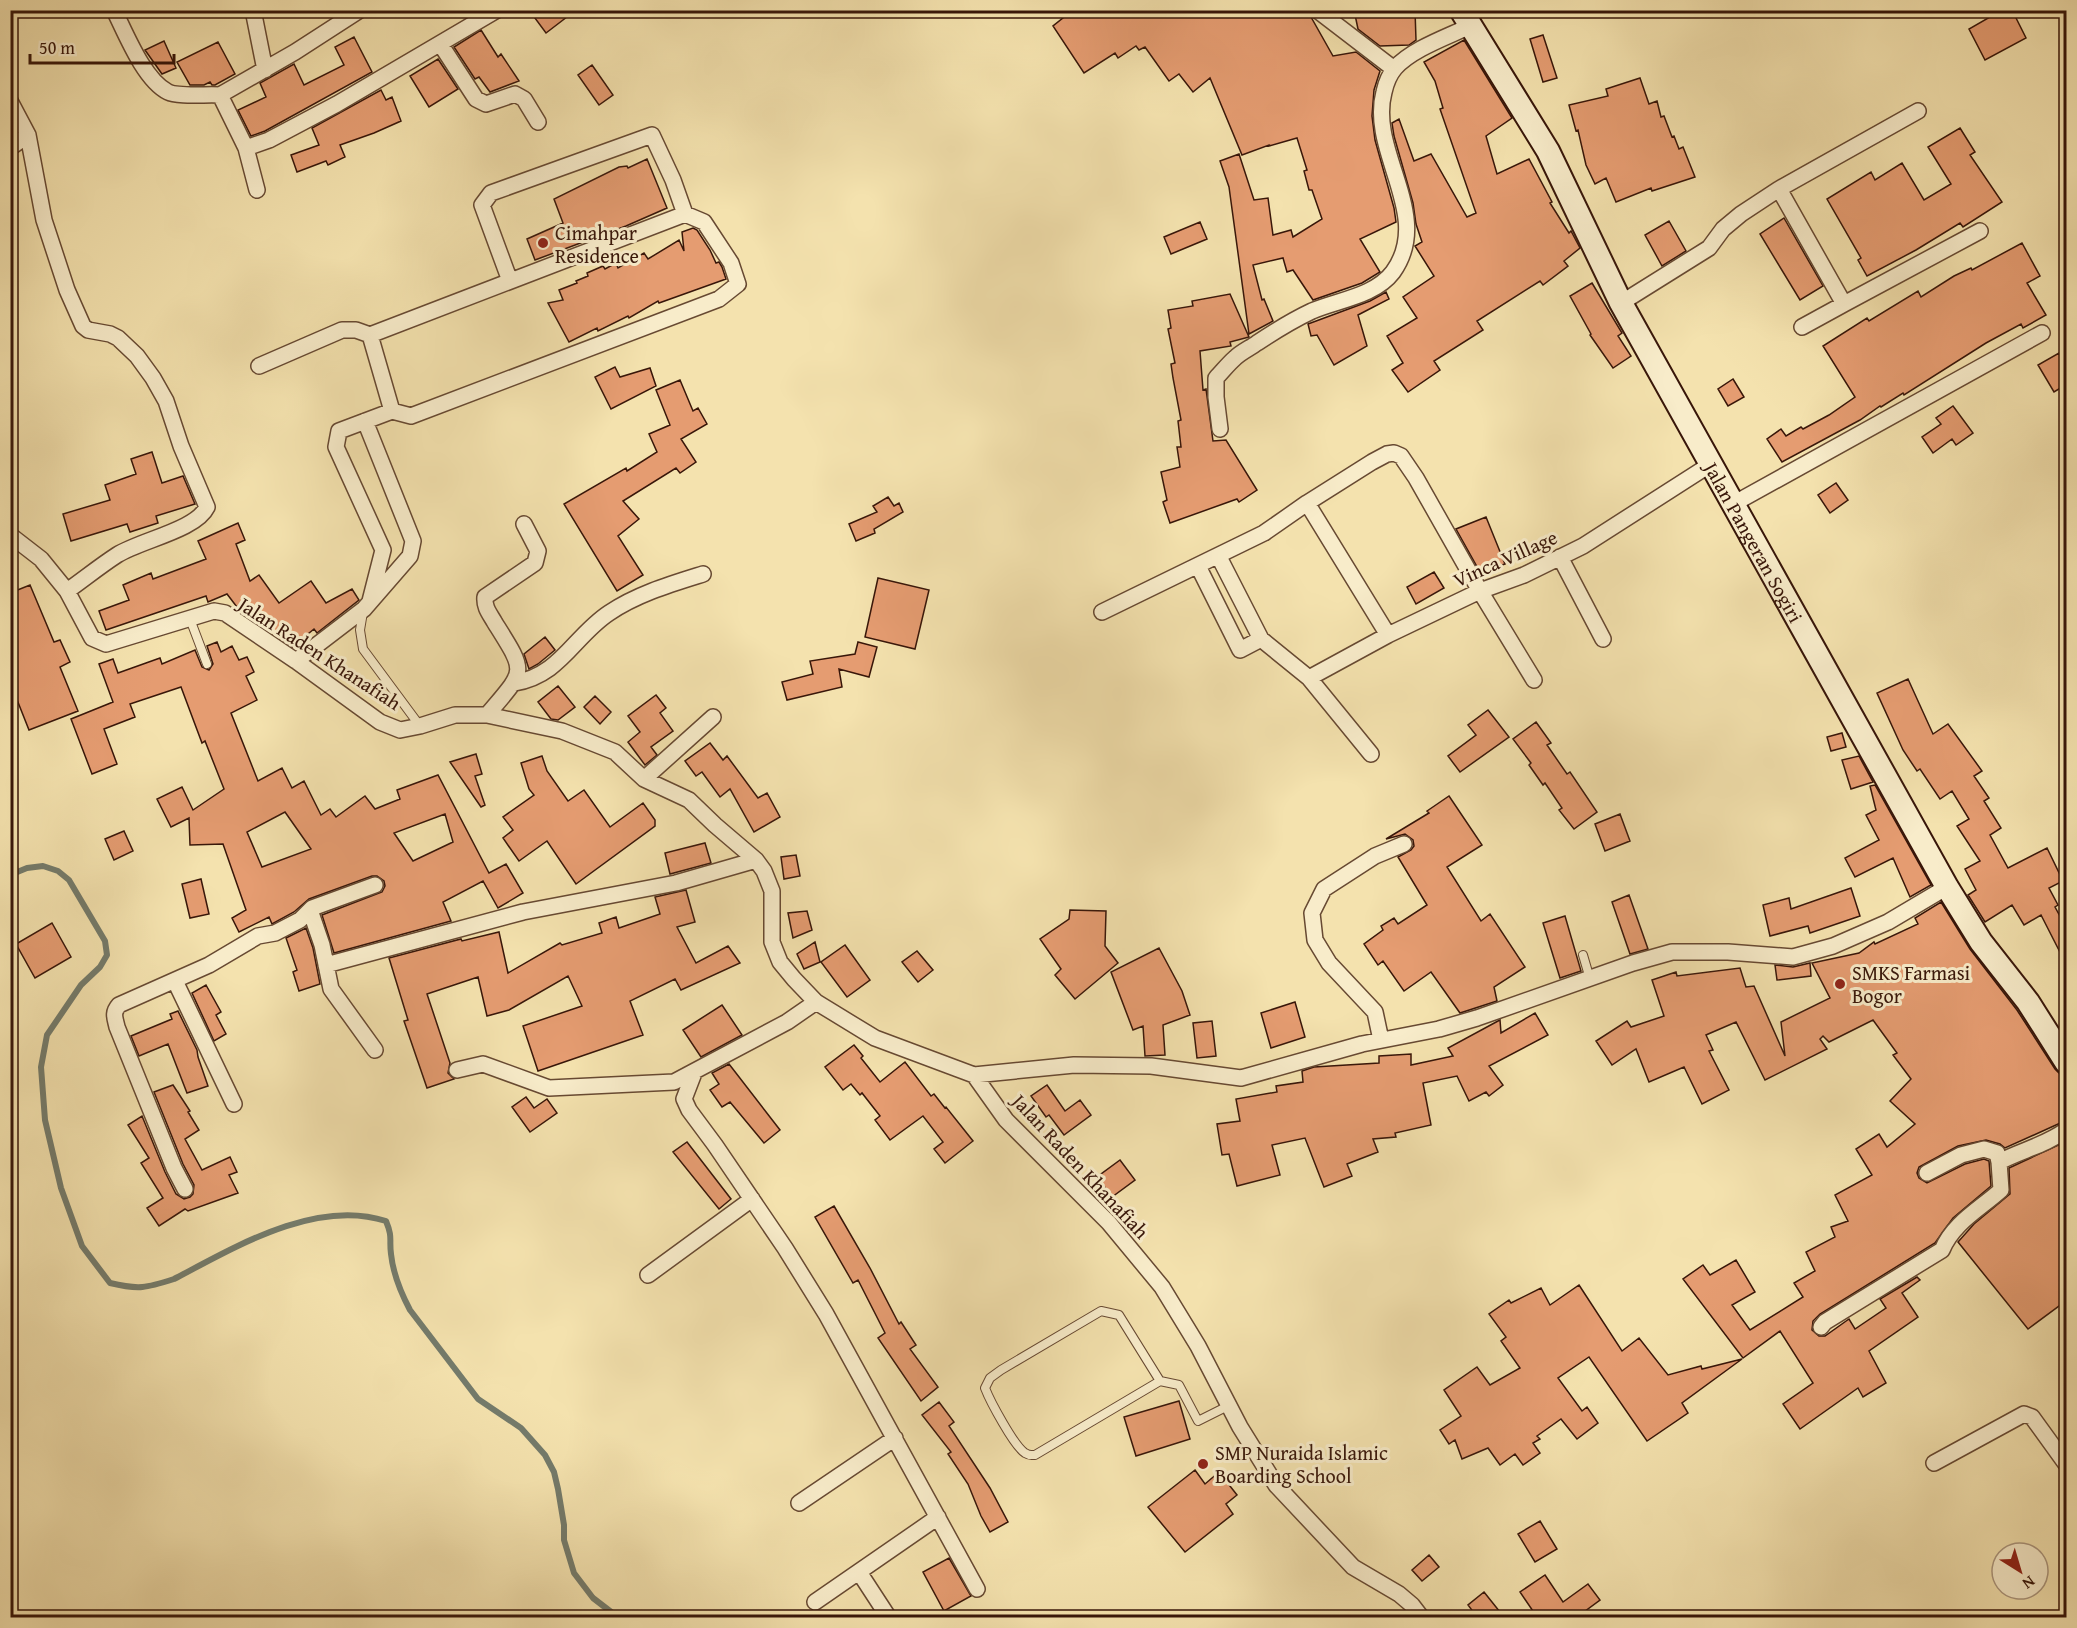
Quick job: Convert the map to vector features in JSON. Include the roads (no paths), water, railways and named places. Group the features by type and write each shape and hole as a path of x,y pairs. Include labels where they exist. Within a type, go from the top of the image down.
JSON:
{"street":[{"path":"114,10 128,40 154,81 170,93 220,95 360,10"},
{"path":"253,10 265,69"},
{"path":"246,148 269,140 327,109 441,45 497,10"},
{"path":"1317,10 1395,69"},
{"path":"1220,429 1216,378 1236,356 1288,323 1314,310 1369,290 1388,277 1400,259 1406,238 1406,217 1401,191 1382,127 1382,100 1387,79 1406,58 1466,18"},
{"name":"Jalan Pangeran Sogiri","path":"1466,18 1548,151 1621,303 1947,887 1981,942 2028,1002 2067,1062"},
{"path":"441,45 476,99 486,104 515,94 524,99 538,122"},
{"path":"220,95 246,148 257,190"},
{"path":"10,101 28,135 44,220 67,290 83,326 88,330 110,334 118,338 137,356 153,378 166,401 181,446 207,507 203,515 189,525 118,554 67,591"},
{"path":"1621,303 1709,248 1732,221 1779,189 1918,111"},
{"path":"10,148 28,135"},
{"path":"510,281 482,205 491,193 652,135 673,180 685,214"},
{"path":"1779,189 1844,303"},
{"path":"260,366 342,330 356,330 370,335 685,214 704,222 731,263 738,284 719,299 411,416 392,411 339,431 336,447 383,550 367,605"},
{"path":"1802,327 1980,231"},
{"path":"1733,504 2042,333"},
{"path":"370,335 392,411"},
{"path":"296,661 367,605 410,556 412,541 365,421"},
{"path":"1102,612 1219,557 1264,533 1307,503 1387,454 1394,453 1401,456 1416,478 1534,680"},
{"name":"Vinca Village","path":"1309,678 1388,635 1480,591 1524,575 1583,546 1711,464"},
{"path":"1307,503 1388,635"},
{"path":"487,715 514,683 519,671 516,657 484,603 485,597 535,563 538,551 524,524"},
{"name":"Jalan Raden Khanafiah","path":"10,535 41,559 67,591 92,638 106,644 214,612 225,614 296,661 380,722 400,730 455,715 487,715 562,731 615,752 644,779 689,800 756,860 764,871 772,891 772,942 780,962 816,1002 875,1038 974,1075 1012,1127 1109,1223 1162,1287 1198,1346 1240,1427 1276,1485 1353,1567 1399,1594 1422,1617"},
{"path":"1219,557 1261,639 1309,678 1371,753"},
{"path":"1560,557 1603,639"},
{"path":"1198,566 1240,650 1261,639"},
{"path":"514,683 526,681 550,669 597,622 628,601 703,574"},
{"path":"644,779 713,717"},
{"path":"1381,1041 1375,1012 1329,963 1315,940 1312,913 1324,889 1375,856 1404,843"},
{"path":"326,965 523,912 676,883 756,860"},
{"path":"185,1189 144,1096 114,1016 118,1005 220,959 258,936 275,933 300,920 310,910 375,885"},
{"path":"974,1075 1074,1065 1151,1066 1241,1078 1458,1023 1633,963 1672,952 1728,952 1793,957 1833,946 1888,922 1947,887"},
{"path":"310,910 331,989 375,1050"},
{"path":"175,981 234,1104"},
{"path":"457,1070 483,1064 527,1082 549,1088 674,1082 787,1022 816,1002"},
{"path":"694,1072 684,1100 689,1110 785,1248 826,1314 977,1589"},
{"path":"1999,1162 2052,1141 2067,1130"},
{"path":"1821,1327 1825,1322 1942,1250 1946,1240 1959,1223 1983,1207 2001,1190 1997,1153 1984,1149 1961,1155 1927,1173"},
{"path":"648,1275 752,1199"},
{"path":"1934,1463 2024,1414 2032,1417 2067,1464"},
{"path":"799,1503 895,1438"},
{"path":"815,1602 938,1517"},
{"path":"859,1572 889,1617"}],"lane":[{"path":"367,605 360,630 363,649 420,726"},
{"path":"190,619 207,664"},
{"path":"1583,955 1590,979"},
{"path":"1160,1381 1119,1315 1101,1311 1001,1370 990,1378 985,1388 990,1401 1020,1449 1029,1455 1035,1455 1160,1381 1179,1385 1198,1421 1230,1405"}],"waterway":[{"path":"10,875 27,868 43,866 58,871 69,880 105,941 107,955 100,967 81,985 47,1035 41,1067 45,1120 61,1188 82,1246 110,1283 142,1287 174,1279 249,1241 304,1221 332,1216 359,1216 386,1221 394,1268 410,1310 478,1399 521,1428 545,1455 554,1472 564,1525 564,1540 574,1573 593,1598 619,1618"}],"place":[{"name":"Cimahpar Residence","path":"543,243"},
{"name":"SMKS Farmasi Bogor","path":"1840,984"},
{"name":"SMP Nuraida Islamic Boarding School","path":"1203,1464"}]}
